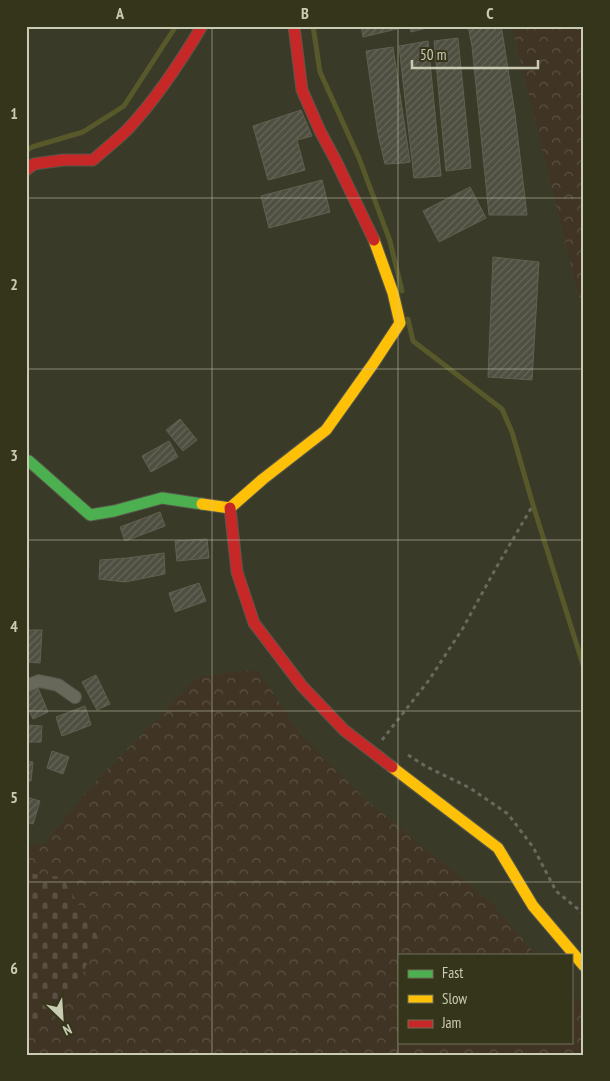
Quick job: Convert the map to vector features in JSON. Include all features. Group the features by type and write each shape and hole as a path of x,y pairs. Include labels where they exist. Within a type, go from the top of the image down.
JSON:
{"street":[{"path":"26,170 34,164 63,160 93,160 126,130 160,92 202,26"},
{"path":"26,462 29,461 90,515 114,511 162,498 230,508 263,479 326,430 400,323 375,243 302,90 294,26"},
{"path":"230,508 237,572 254,623 302,686 344,730 498,848 533,906 584,966"},
{"path":"26,686 39,681 58,685 74,697"}],"path":[{"path":"373,753 429,680 463,628 533,505"},
{"path":"382,739 390,743"},
{"path":"404,753 427,767 470,788 508,814 533,847 556,891 584,914"}],"green space":[{"path":"512,26 584,26 584,341 579,297"},
{"path":"257,669 301,735 366,800 490,901 535,954 398,954 398,1044 572,1044 572,993 584,1004 584,1055 26,1055 26,844 44,844 93,784 198,677"},
{"path":"26,873 62,877 99,939 76,987 26,1039"}],"building":[{"path":"361,26 401,26 401,28 363,37"},
{"path":"410,26 434,26 411,32"},
{"path":"468,26 501,26 515,114 527,215 489,215 472,46"},
{"path":"458,38 471,168 446,171 434,41"},
{"path":"428,41 441,176 414,178 399,46"},
{"path":"393,47 410,162 385,164 378,134 366,51"},
{"path":"301,110 312,136 297,140 305,170 268,180 253,126"},
{"path":"322,180 330,212 269,228 261,196"},
{"path":"470,187 486,218 439,242 423,211"},
{"path":"493,257 539,262 532,380 488,377"},
{"path":"180,419 197,440 183,451 166,430"},
{"path":"169,441 178,457 151,472 142,456"},
{"path":"160,512 165,526 125,541 120,527"},
{"path":"207,539 209,558 177,561 175,541"},
{"path":"164,553 165,574 125,582 99,579 100,560"},
{"path":"26,560 29,561 28,578 26,577"},
{"path":"199,583 206,601 175,612 169,593"},
{"path":"26,630 42,630 40,663 26,662"},
{"path":"96,675 110,704 97,710 82,682"},
{"path":"38,688 48,712 33,719 26,704 26,692"},
{"path":"85,706 91,725 62,736 56,717"},
{"path":"26,725 42,726 41,742 26,742"},
{"path":"52,751 69,757 63,774 47,768"},
{"path":"26,761 33,762 31,781 26,781"},
{"path":"26,797 40,801 33,824 26,822"}],"waterway":[{"path":"26,151 32,147 83,132 124,106 176,26"},
{"path":"313,26 320,72 359,158 390,241 402,291"},
{"path":"408,319 413,341 502,409 512,432 584,668"}],"traffic: fast":[{"path":"26,462 29,461 90,515 114,511 162,498 202,504"}],"traffic: slow":[{"path":"202,504 230,508 263,479 326,430 400,323 393,293 374,240"},
{"path":"392,767 498,848 533,906 584,966"}],"traffic: jam":[{"path":"26,170 34,164 63,160 93,160 128,129 149,105 177,67 202,26"},
{"path":"294,26 302,90 320,131 374,240"},
{"path":"230,508 237,572 254,623 302,686 344,730 392,767"}]}
